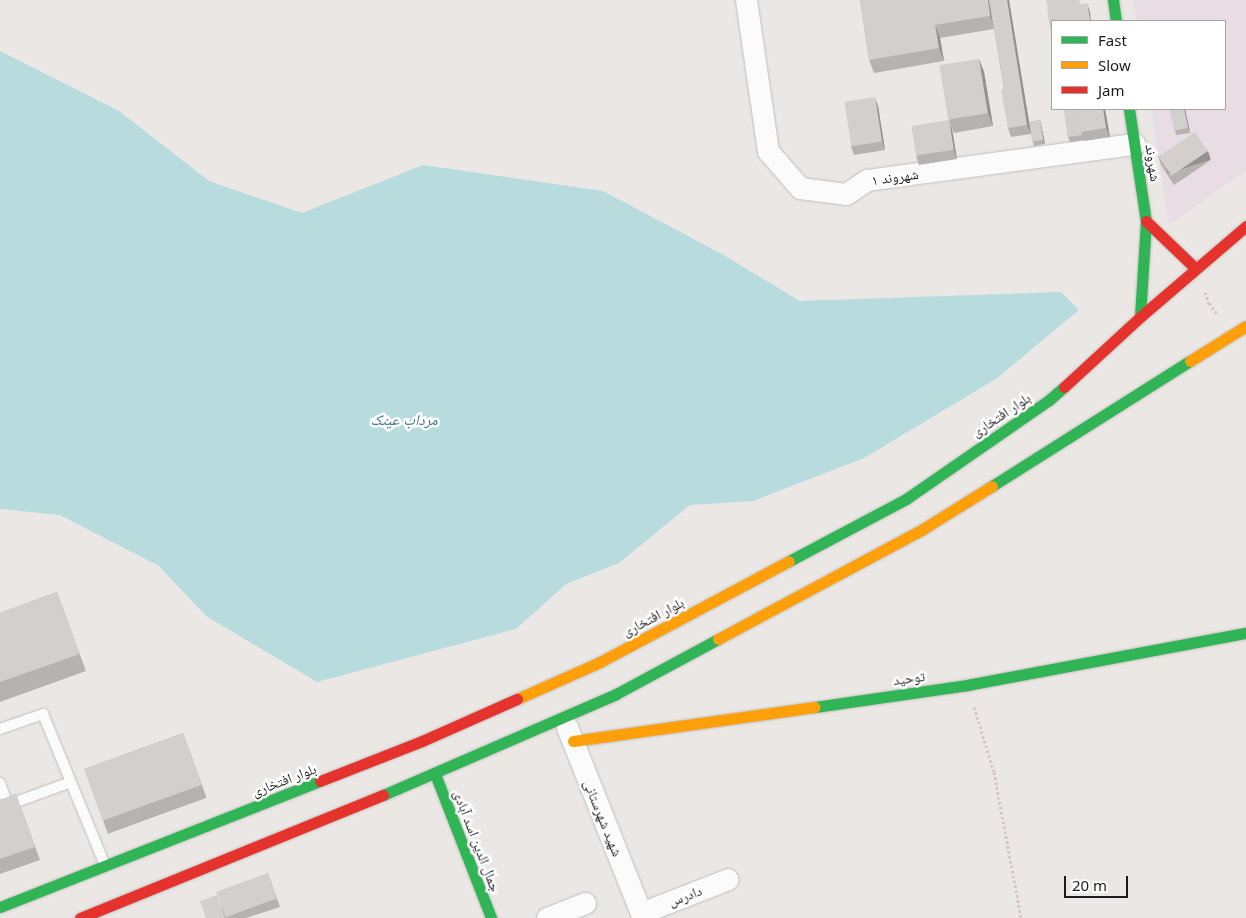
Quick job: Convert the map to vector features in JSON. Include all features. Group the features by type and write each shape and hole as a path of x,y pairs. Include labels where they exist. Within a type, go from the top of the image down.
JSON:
{"main road":[{"path":"1113,0 1116,20"},
{"name":"شهروند","path":"1129,110 1146,221 1140,317"},
{"path":"1146,221 1196,269"},
{"name":"بلوار افتخاری","path":"0,906 422,741 600,662 906,498 1049,400 1140,317 1246,226"},
{"path":"80,918 115,911 616,694 923,529 1246,326"},
{"name":"توحید","path":"573,741 967,685 1246,633"},
{"name":"جمال الدین اسد آبادی","path":"435,774 491,918"}],"street":[{"name":"شهروند ۱","path":"746,0 768,151 800,188 846,194 866,180 1135,144"},
{"name":"شهید شهرستانی","path":"563,718 642,915"},
{"name":"دادرس","path":"642,915 728,879"},
{"path":"547,918 585,903"}],"lane":[{"path":"0,729 43,714 106,866"},
{"path":"0,783 8,805 71,782"}],"path":[{"path":"1196,269 1209,302 1233,335"},
{"path":"967,685 994,772 1021,918"}],"shaded area":[{"path":"1133,0 1246,0 1246,171 1169,224 1151,110 1226,110 1226,20 1137,20"}],"water":[{"name":"مرداب عینک","path":"0,51 119,111 209,181 302,213 423,165 603,191 720,253 800,301 1061,292 1079,310 996,379 864,458 753,501 690,505 619,563 566,584 516,629 317,682 206,616 159,566 60,515 0,509"}],"building":[{"path":"860,0 988,0 990,16 935,25 939,48 869,60"},
{"path":"989,0 1007,0 1027,125 1008,128 1001,89 1004,89"},
{"path":"1046,0 1079,0 1080,4 1048,9"},
{"path":"1087,3 1090,20 1051,20 1051,35 1047,9"},
{"path":"979,59 988,113 948,120 939,65"},
{"path":"875,97 882,141 851,146 844,102"},
{"path":"1064,110 1077,110 1082,135 1068,137"},
{"path":"1077,110 1103,110 1106,128 1081,132"},
{"path":"1170,110 1184,110 1188,128 1174,131"},
{"path":"949,120 954,150 916,156 911,126"},
{"path":"1040,120 1043,140 1032,141 1029,122"},
{"path":"1195,132 1208,151 1171,176 1159,157"},
{"path":"57,592 80,654 0,682 0,613"},
{"path":"183,733 202,785 103,821 84,769"},
{"path":"16,794 35,847 0,859 0,800"},
{"path":"268,873 277,898 226,917 216,892"},
{"path":"217,895 225,918 206,918 200,901"}],"traffic: fast":[{"path":"1113,0 1116,20"},
{"path":"1129,110 1146,221 1140,317"},
{"path":"992,486 1190,361"},
{"path":"789,561 906,499 1049,400 1064,387"},
{"path":"815,707 967,685 1246,633"},
{"path":"383,795 616,694 718,639"},
{"path":"435,774 491,918"},
{"path":"0,907 320,781"}],"traffic: slow":[{"path":"1190,361 1246,326"},
{"path":"718,639 923,529 992,486"},
{"path":"517,699 600,662 789,561"},
{"path":"573,741 815,707"}],"traffic: jam":[{"path":"1146,221 1196,269"},
{"path":"1064,387 1140,317 1246,226"},
{"path":"320,781 422,741 517,699"},
{"path":"80,918 383,795"}]}
